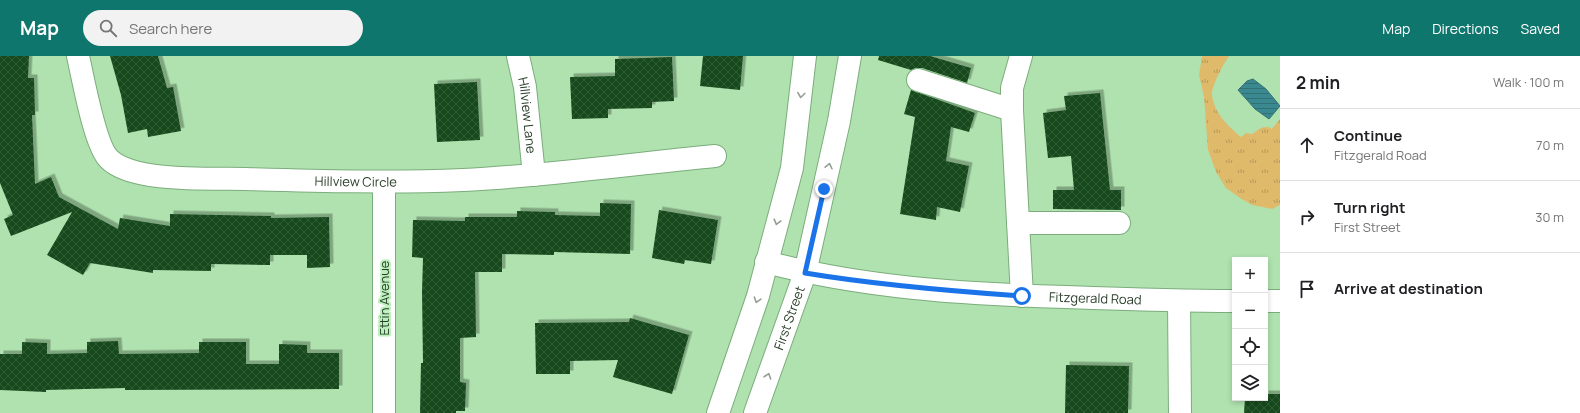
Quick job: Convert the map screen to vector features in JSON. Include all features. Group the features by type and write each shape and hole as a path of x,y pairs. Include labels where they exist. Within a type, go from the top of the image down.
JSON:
{"main road":[{"name":"Hillview Circle","path":"78,56 99,145 108,159 120,168 136,173 183,178 384,182 464,180 715,156"},
{"name":"Hillview Lane","path":"518,56 525,87 534,174"},
{"path":"718,413 758,296 792,168 805,56"},
{"name":"First Street","path":"755,413 805,273 839,121 850,56"},
{"path":"1021,56 1012,88 1012,110 1022,296"},
{"path":"918,80 1012,110"},
{"name":"Ettin Avenue","path":"384,182 384,413"},
{"path":"1018,223 1119,223"},
{"name":"Fitzgerald Road","path":"766,262 805,273 844,280 934,290 1022,296 1179,301 1232,301"},
{"path":"1179,301 1180,413"},
{"path":"1268,301 1280,301"}],"green space":[{"path":"1202,56 1229,56 1221,69 1212,91 1213,102 1222,119 1241,137 1246,133 1252,134 1263,127 1271,128 1271,130 1280,119 1280,205 1272,209 1252,205 1240,198 1226,188 1216,172 1208,150 1204,97 1199,75"}],"water":[{"path":"1253,79 1266,89 1280,106 1269,119 1255,109 1238,90 1247,81"}],"building":[{"path":"0,56 29,56 28,78 34,78 35,115 32,115 35,184 51,177 59,197 118,229 120,218 170,226 170,214 271,216 271,218 329,217 330,267 307,268 307,255 270,255 270,265 211,264 211,271 153,270 153,273 90,263 83,275 47,255 72,212 11,236 4,219 13,215 0,183"},
{"path":"110,56 158,56 167,88 173,87 181,131 148,137 147,129 128,133 121,95"},
{"path":"703,56 743,56 740,90 700,86"},
{"path":"879,56 930,56 971,68 967,83 922,68 911,70 878,60"},
{"path":"672,57 674,101 652,102 652,108 608,109 608,118 572,119 570,77 615,76 615,59"},
{"path":"477,82 480,140 437,142 434,84"},
{"path":"911,90 975,113 969,132 951,127 946,161 969,166 960,212 937,207 936,220 900,214 915,117 904,114"},
{"path":"1100,93 1110,190 1121,190 1121,210 1053,209 1053,190 1074,190 1071,156 1048,158 1043,113 1066,110 1064,96"},
{"path":"600,203 631,204 630,254 554,252 554,255 502,254 502,272 475,272 476,337 460,338 460,382 466,383 465,411 456,411 456,413 420,413 421,363 423,363 423,258 412,257 413,220 465,221 465,217 517,217 517,211 555,212 555,215 600,216"},
{"path":"659,210 718,220 711,264 685,260 684,264 652,258"},
{"path":"630,318 689,335 672,394 613,377 618,360 570,361 570,374 536,374 535,323 629,322"},
{"path":"118,341 119,354 199,353 199,342 246,342 246,364 279,364 279,344 307,345 307,353 339,353 339,389 125,390 125,388 46,390 46,392 0,390 0,354 22,354 22,342 47,343 47,354 87,353 87,342"},
{"path":"1066,365 1129,366 1128,413 1065,413"},
{"path":"1268,394 1280,394 1280,413 1244,413 1245,401 1268,401"}],"route":[{"path":"824,189 805,273 844,280 934,290 1022,296"}]}
